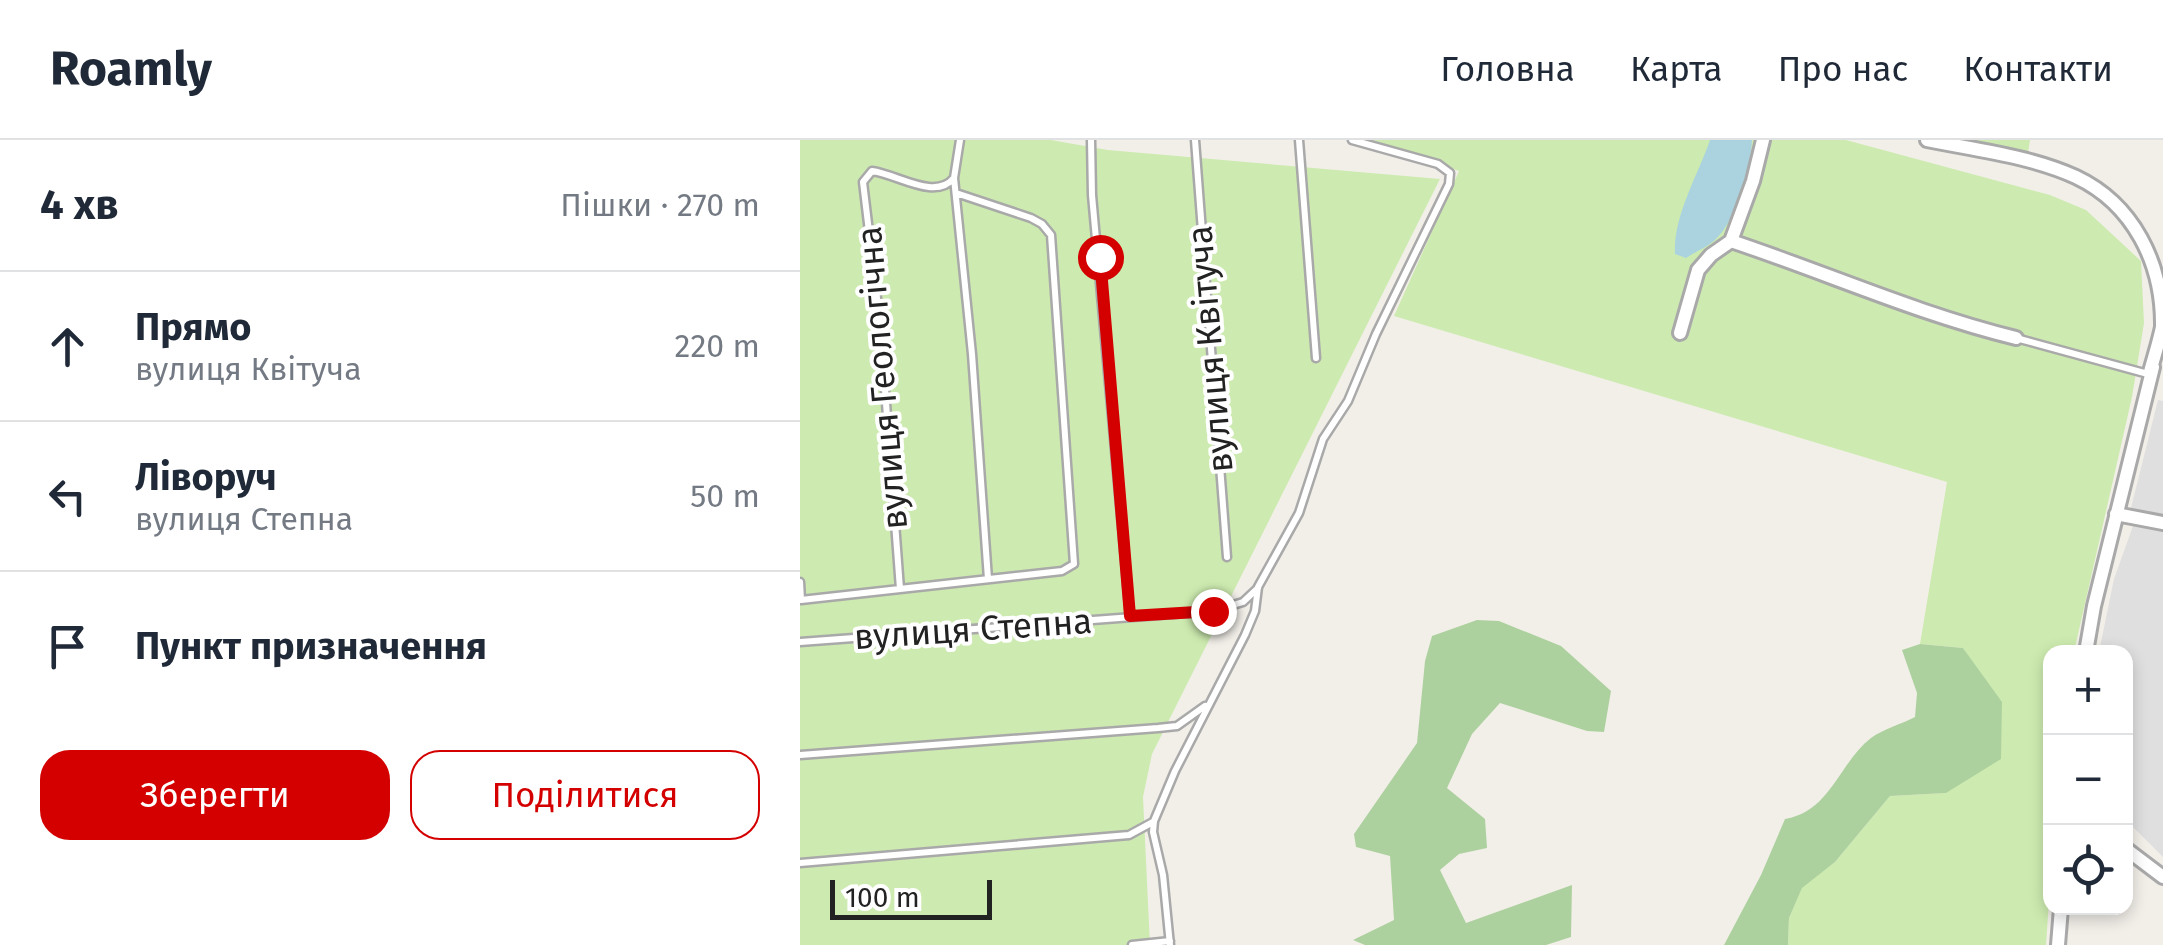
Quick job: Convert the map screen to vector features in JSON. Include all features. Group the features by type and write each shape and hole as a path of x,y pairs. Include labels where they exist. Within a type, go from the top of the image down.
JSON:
{"street":[{"path":"1680,332 1698,270 1731,241 1753,182 1763,140"},
{"path":"1926,140 2030,161 2076,178 2109,198 2137,226 2155,256 2162,286 2162,326 2088,645"},
{"path":"1731,241 1806,266 1875,296 1961,325 2016,338"},
{"path":"2149,375 2163,352"},
{"path":"2149,375 2163,385"},
{"path":"2116,514 2163,523"},
{"path":"2133,854 2163,877"},
{"path":"2058,945 2060,915"}],"lane":[{"path":"960,140 954,178 972,354 988,579"},
{"path":"1091,140 1092,195 1130,616"},
{"name":"вулиця Квітуча","path":"1195,140 1226,558"},
{"path":"1299,140 1316,358"},
{"path":"1132,945 1170,943 1163,875 1152,832 1154,821 1246,635 1256,611 1258,587 1291,530 1323,438 1348,402 1376,334 1449,184 1450,173 1438,164 1352,140"},
{"name":"вулиця Геологічна","path":"900,589 880,323 864,182 872,171 935,188 946,187 954,178"},
{"path":"800,582 801,600 1062,570 1074,564 1052,235 1031,218 956,193"},
{"path":"2016,338 2149,375"},
{"name":"вулиця Степна","path":"800,642 1227,608 1243,602 1258,587"},
{"path":"800,754 1158,728 1188,720 1210,702"},
{"path":"800,863 1129,835 1154,821"}],"shaded area":[{"path":"2158,400 2163,401 2163,517 2130,512"},
{"path":"2133,526 2163,530 2163,857 2133,827 2133,645 2100,645 2114,579"}],"green space":[{"path":"800,140 1051,140 1108,150 1440,179 1152,754 1143,797 1150,945 800,945"},
{"path":"1373,140 1846,140 2050,195 2086,210 2141,261 2144,323 2132,397 2076,645 2043,645 2046,945 1788,945 1789,918 1802,887 1835,862 1890,796 1946,793 1977,671 1963,648 1920,644 1947,482 1394,316 1459,171"},
{"path":"1958,140 2030,140 2028,153"},
{"path":"1477,620 1499,621 1561,646 1611,691 1604,732 1587,731 1500,703 1472,734 1447,788 1485,819 1487,848 1459,854 1440,870 1466,923 1572,885 1571,937 1546,945 1365,945 1353,940 1394,920 1390,856 1356,847 1354,834 1417,743 1425,661 1432,636"},
{"path":"1920,644 1963,648 2002,702 2001,759 1946,793 1890,796 1835,862 1802,888 1789,918 1788,945 1724,945 1785,819 1801,814 1824,797 1871,738 1915,717 1917,693 1902,650"}],"water":[{"path":"1710,140 1752,140 1749,165 1736,207 1723,231 1712,243 1686,258 1675,254 1678,225"}],"route":[{"path":"1100,257 1130,616 1213,611"}]}
